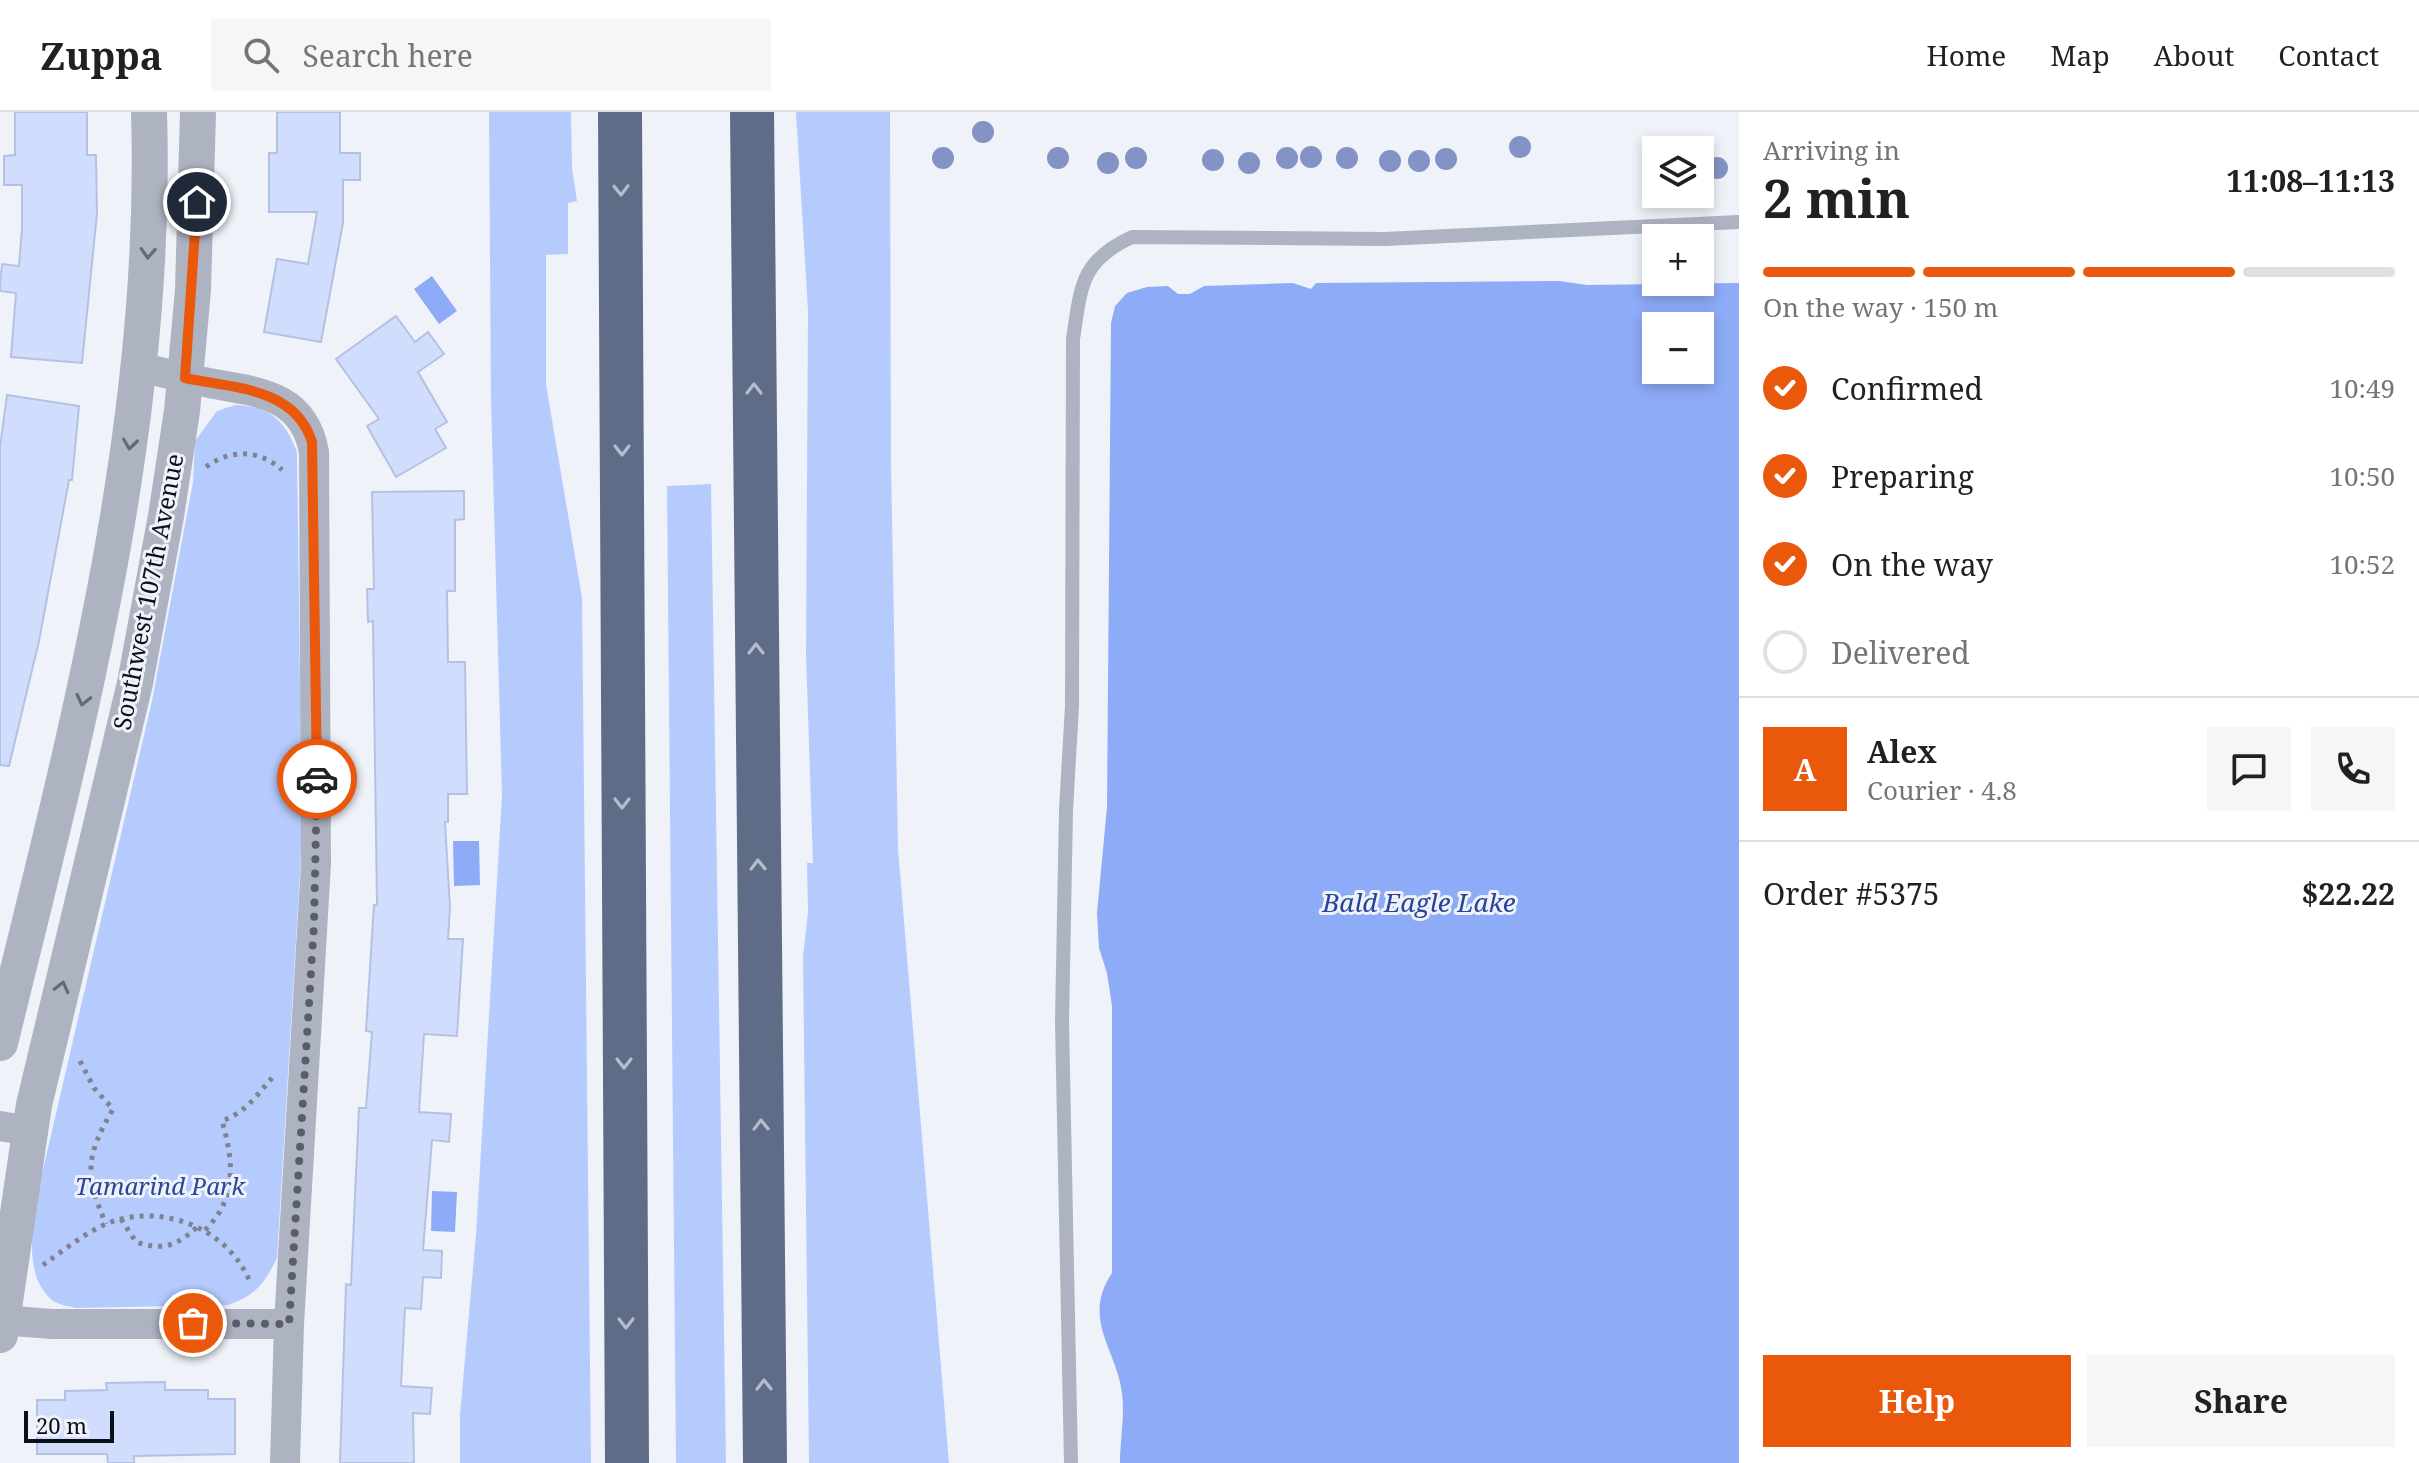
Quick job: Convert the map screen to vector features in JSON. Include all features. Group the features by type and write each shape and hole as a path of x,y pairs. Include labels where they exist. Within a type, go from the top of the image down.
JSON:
{"highway":[{"path":"620,112 627,1463"},
{"path":"752,112 765,1463"}],"street":[{"name":"Southwest 107th Avenue","path":"0,1043 100,625 127,467 140,367 150,215 149,112"},
{"name":"Southwest 107th Avenue","path":"1,1325 15,1128 59,1056 147,626 166,516 185,378 196,249 198,112"},
{"path":"140,367 255,391 280,400 303,423 314,452 316,863 289,1324 285,1463"},
{"path":"1,1325 289,1324"}],"lane":[{"path":"1071,1463 1062,1022 1066,810 1073,678 1073,354 1081,288 1102,255 1132,237 1385,239 1739,222"}],"path":[{"path":"202,470 228,455 245,453 273,462 282,470"},
{"path":"59,1056 87,1077 113,1109 94,1145 90,1162 91,1187 106,1224"},
{"path":"205,1230 224,1208 231,1187 231,1162 222,1121 249,1105 272,1078"},
{"path":"39,1268 106,1224 147,1215 205,1230 235,1253 250,1282"},
{"path":"121,1219 136,1242 164,1248 175,1246 197,1227"}],"green space":[{"path":"489,112 571,112 572,168 577,201 568,203 568,254 546,255 546,384 582,598 591,1463 460,1463 460,1415 476,1235 502,796 491,402"},
{"path":"796,112 890,112 891,463 898,848 949,1463 809,1463 803,956 808,912 807,863 813,863 806,654 808,311"},
{"name":"Tamarind Park","path":"235,405 257,408 274,417 287,431 297,452 302,839 277,1258 258,1288 228,1305 76,1308 52,1300 38,1281 32,1257 34,1208 152,701 193,482 195,441 217,411"},
{"path":"711,484 726,1463 676,1463 667,486"}],"water":[{"path":"432,276 457,311 439,324 414,289"},
{"name":"Bald Eagle Lake","path":"1559,281 1587,285 1642,284 1642,296 1714,296 1714,283 1739,283 1739,1463 1120,1463 1122,1393 1100,1320 1103,1290 1112,1273 1112,1006 1099,948 1097,913 1107,807 1111,323 1115,306 1127,293 1147,287 1168,286 1178,294 1190,294 1204,286 1293,283 1311,289 1316,283"},
{"path":"453,841 479,841 480,885 454,886"},
{"path":"432,1191 457,1192 455,1232 431,1231"}],"building":[{"path":"15,112 87,112 87,155 96,155 97,213 82,363 11,357 16,293 0,291 0,284 2,264 19,266 22,185 4,185 4,156 15,155"},
{"path":"277,112 340,112 340,153 360,153 360,180 343,180 343,223 321,342 264,332 277,259 308,264 317,212 269,212 269,153 277,153"},
{"path":"396,316 415,342 428,332 444,354 418,372 447,422 435,429 446,448 396,477 367,426 379,419 336,359"},
{"path":"7,395 79,406 72,480 69,480 39,641 9,766 0,765 0,447"},
{"path":"464,491 464,519 455,520 455,591 447,591 448,662 465,662 467,794 448,794 448,822 445,822 450,908 448,939 463,939 457,1036 424,1034 419,1112 451,1114 449,1142 432,1140 423,1250 442,1251 441,1278 423,1277 421,1309 405,1308 401,1386 432,1388 430,1414 413,1413 414,1463 340,1463 346,1284 351,1285 359,1108 366,1108 372,1032 366,1031 374,905 377,905 373,621 368,622 367,589 374,589 372,492"},
{"path":"165,1382 165,1390 208,1390 208,1399 235,1399 235,1454 134,1456 134,1463 108,1463 107,1454 37,1454 37,1400 65,1400 65,1391 107,1390 106,1383"}],"way so far":[{"path":"193,1323 289,1324 314,924 317,779"}],"route":[{"path":"197,202 185,378 255,391 280,400 297,414 309,431 312,442 317,779"}]}
